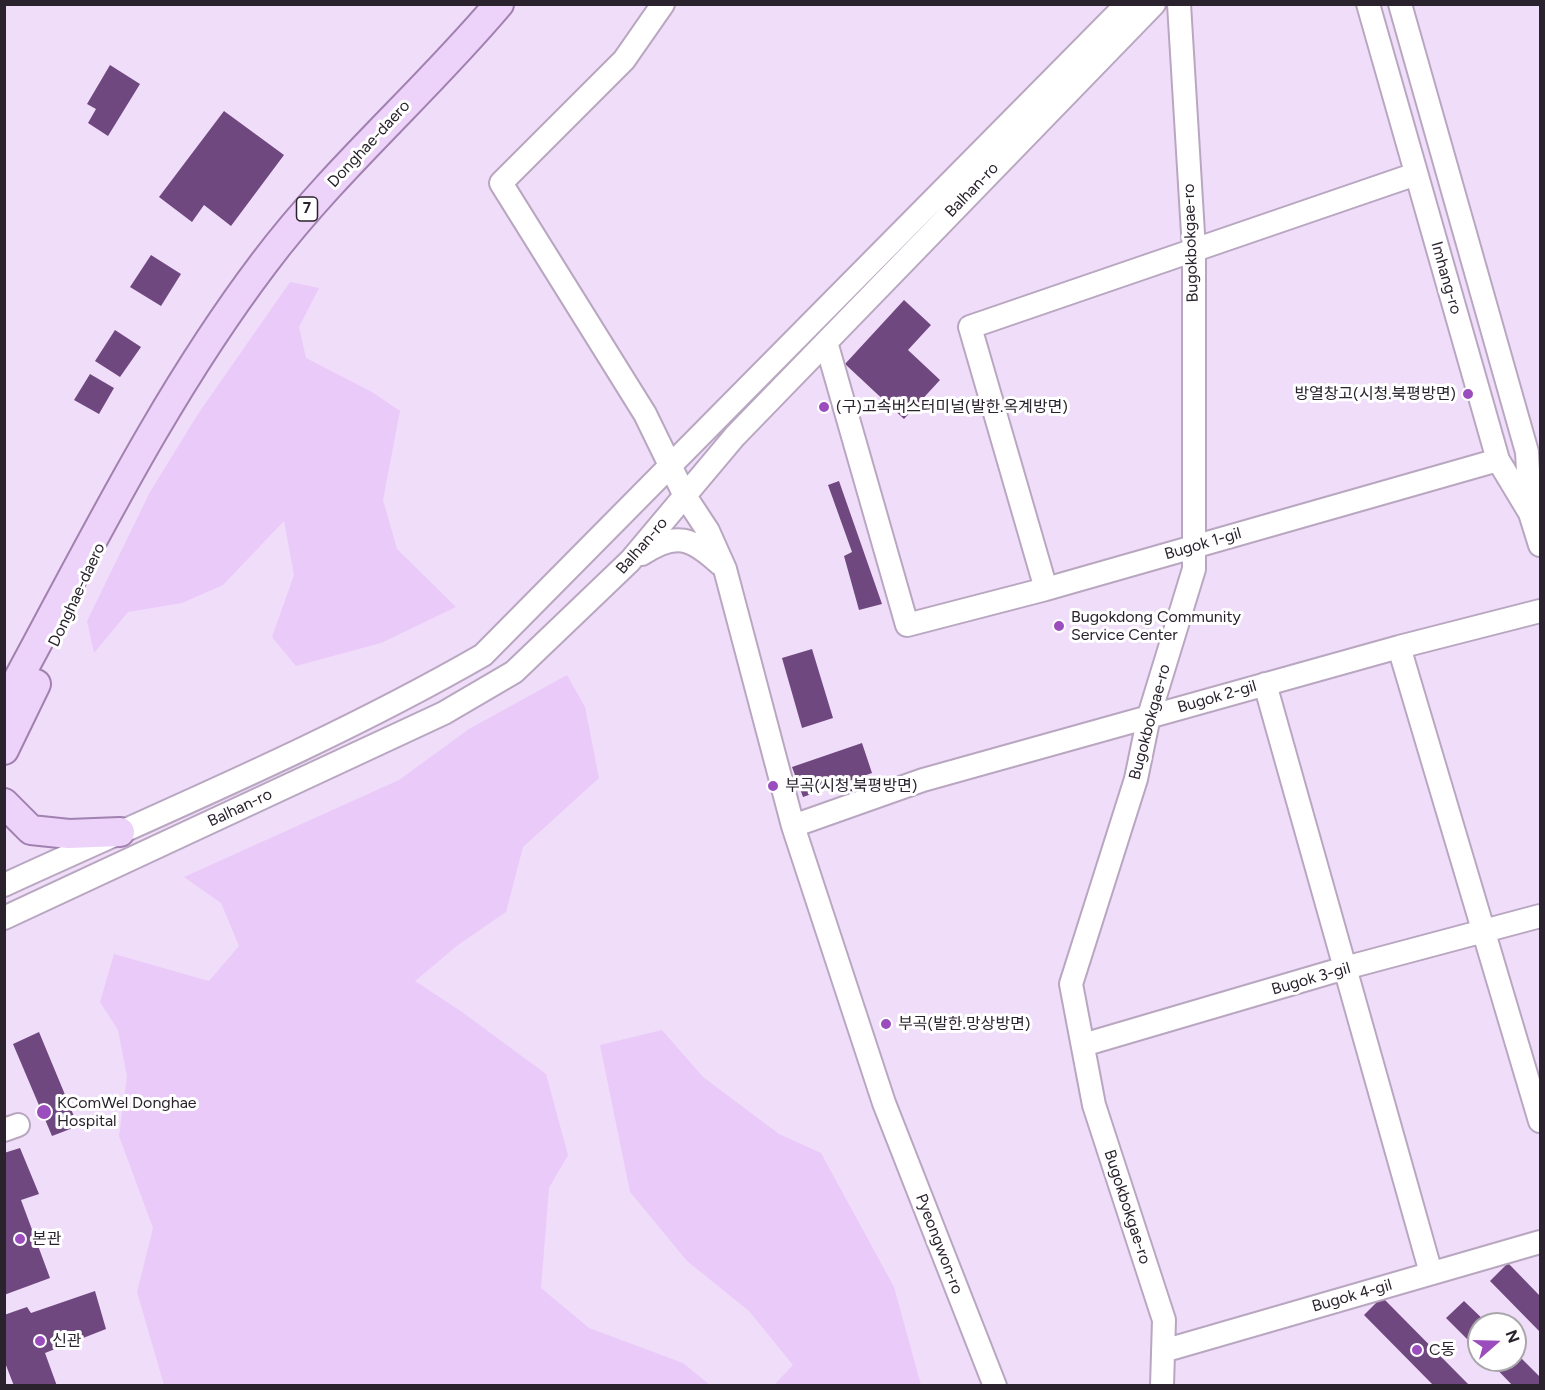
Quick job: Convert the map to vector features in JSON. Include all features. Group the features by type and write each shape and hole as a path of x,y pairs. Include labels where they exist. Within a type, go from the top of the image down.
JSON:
{"main road":[{"name":"Donghae-daero","path":"4,705 148,440 216,328 305,211 500,4"},
{"name":"Donghae-daero","path":"4,750 148,440"},
{"path":"4,803 31,830 69,834 120,832"}],"street":[{"name":"Pyeongwon-ro","path":"663,4 624,60 501,183 645,414 685,496 708,531 725,569 793,826 884,1103 995,1386"},
{"name":"Balhan-ro","path":"4,885 370,715 483,655 671,468 1127,4"},
{"name":"Balhan-ro","path":"4,918 427,721 514,672 630,561 735,436 1155,4"},
{"name":"Bugokbokgae-ro","path":"1162,1386 1164,1320 1094,1105 1071,984 1136,779 1149,716 1194,569 1194,250 1179,4"},
{"name":"Imhang-ro","path":"1368,4 1498,460 1535,512 1540,545"},
{"path":"1400,4 1527,452 1535,512"},
{"path":"1046,589 970,327 1416,174"},
{"name":"Bugok 1-gil","path":"826,342 907,625 1046,589 1498,460"},
{"path":"630,561 658,543 682,539 699,545 725,569"},
{"name":"Bugok 2-gil","path":"793,826 922,780 1540,610"},
{"path":"1399,647 1540,1121"},
{"path":"1265,684 1431,1274"},
{"name":"Bugok 3-gil","path":"1083,1046 1345,968 1540,916"},
{"name":"Bugok 4-gil","path":"1163,1351 1540,1242"}],"shaded area":[{"path":"290,282 319,288 299,327 306,358 372,392 400,411 383,500 397,549 456,607 381,643 296,666 272,637 294,575 284,521 223,585 182,603 128,612 94,653 87,621 150,492 198,414"},
{"path":"567,675 585,707 599,778 523,847 506,912 458,945 415,981 462,1012 546,1074 568,1155 549,1188 541,1288 589,1328 683,1363 710,1385 164,1385 137,1292 153,1228 119,1136 127,1076 118,1030 100,1002 114,954 209,981 239,946 221,903 184,877 399,780 469,729"},
{"path":"662,1030 703,1077 779,1134 821,1153 894,1287 921,1385 774,1385 793,1365 749,1311 687,1261 630,1192 600,1045"}],"building":[{"path":"110,65 140,84 108,136 88,123 96,109 87,104"},
{"path":"224,111 284,155 231,226 204,205 192,222 159,197"},
{"path":"151,255 181,274 161,306 130,287"},
{"path":"904,300 931,325 908,350 940,380 904,419 845,364"},
{"path":"115,330 141,347 120,377 95,361"},
{"path":"90,374 114,388 99,414 74,400"},
{"path":"839,481 882,604 859,610 844,556 852,552 828,485"},
{"path":"812,649 833,718 802,728 782,658"},
{"path":"862,743 872,773 803,797 792,767"},
{"path":"39,1032 78,1126 52,1136 13,1044"},
{"name":"본관","path":"20,1148 39,1194 21,1200 50,1278 4,1295 4,1153"},
{"path":"1508,1263 1540,1296 1540,1332 1527,1319 1527,1312 1520,1312 1490,1281"},
{"name":"신관","path":"95,1291 106,1329 45,1353 57,1386 14,1386 4,1360 4,1315 27,1307 31,1313"},
{"name":"C동","path":"1382,1297 1470,1386 1434,1386 1364,1315"},
{"path":"1464,1301 1475,1312 1467,1312 1467,1339 1446,1318"},
{"path":"1527,1364 1540,1377 1540,1386 1513,1386 1500,1372 1527,1372"}],"place":[{"name":"방열창고(시청.북평방면)","path":"1468,394"},
{"name":"(구)고속버스터미널(발한.옥계방면)","path":"824,407"},
{"name":"Bugokdong Community Service Center","path":"1059,626"},
{"name":"부곡(시청.북평방면)","path":"773,786"},
{"name":"부곡(발한.망상방면)","path":"886,1024"},
{"name":"KComWel Donghae Hospital","path":"44,1112"},
{"name":"본관","path":"20,1239"},
{"name":"신관","path":"40,1341"},
{"name":"C동","path":"1417,1350"}]}
